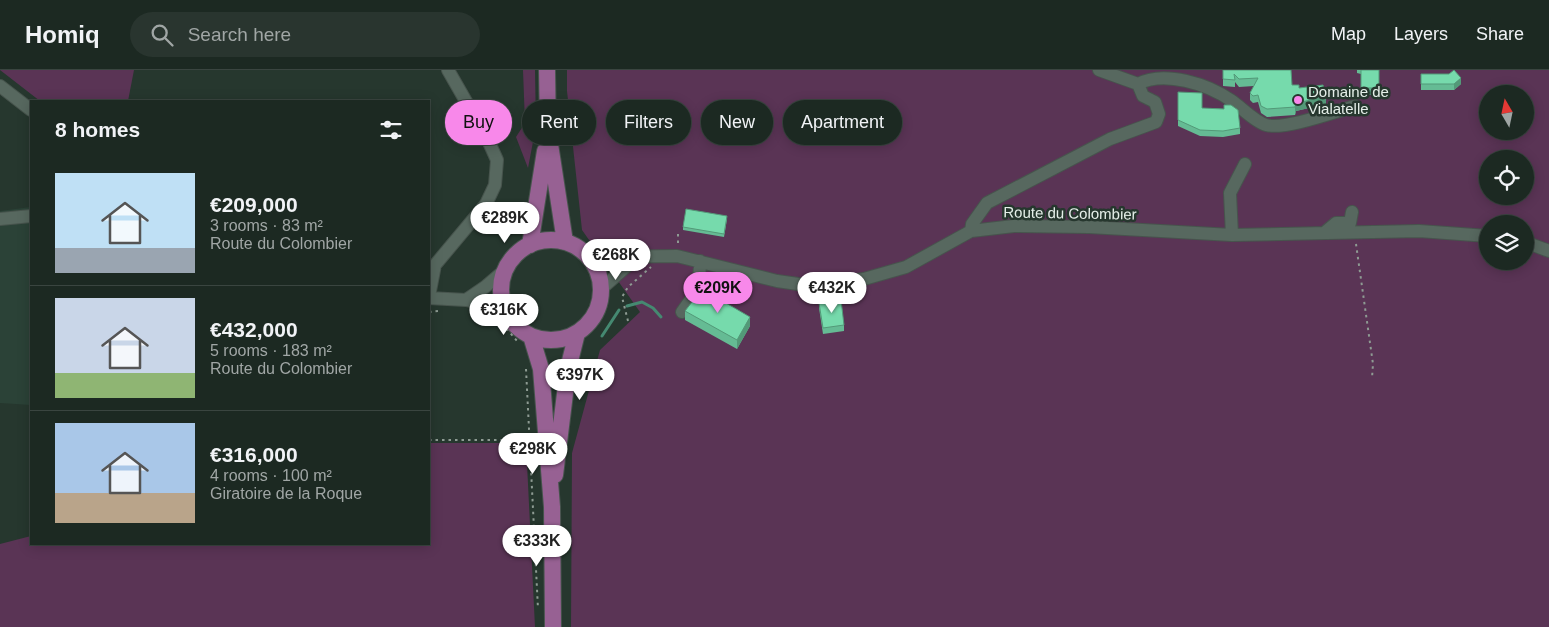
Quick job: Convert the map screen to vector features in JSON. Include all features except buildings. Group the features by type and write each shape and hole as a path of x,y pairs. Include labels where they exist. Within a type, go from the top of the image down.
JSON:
{"main road":[{"path":"547,70 547,100"},
{"path":"530,245 546,145"},
{"path":"551,145 572,246"},
{"path":"525,339 559,339 577,333 595,314 601,289 600,280 592,262 572,246 548,240 530,245 516,255 506,269 498,312 515,325 541,369 538,440 552,506"},
{"path":"553,627 552,506 568,369 577,333"}],"street":[{"path":"430,292 435,265 486,204 495,185 497,160 487,138 448,70"},
{"path":"971,231 972,224 987,203 1110,139 1156,122 1160,114 1155,102 1143,96 1138,84 1100,70"},
{"path":"1138,84 1148,76 1169,76 1189,80 1210,88 1264,125 1277,127 1355,106"},
{"path":"0,86 30,109"},
{"path":"1232,235 1230,192 1245,164"},
{"path":"1324,233 1336,223 1350,223 1352,212"},
{"path":"0,219 30,216"},
{"name":"Route du Colombier","path":"572,246 602,257 677,256 777,281 825,285 864,279 906,267 971,231 1014,226 1089,227 1232,235 1420,231 1479,235"},
{"path":"1534,245 1549,251"},
{"path":"601,289 636,258"},
{"path":"682,312 699,288 700,261"},
{"path":"466,300 506,269"},
{"path":"430,297 466,300 498,312"}],"path":[{"path":"1354,232 1373,364 1372,378"},
{"path":"628,321 622,296 628,287 646,273 660,256"},
{"path":"430,312 446,311"},
{"path":"498,312 525,339"},
{"path":"526,368 538,440 538,618"},
{"path":"430,440 538,440"}],"shaded area":[{"path":"0,70 134,70 128,100 39,100"},
{"path":"523,70 535,70 536,100 524,100"},
{"path":"567,70 1549,70 1549,627 571,627 572,453 600,350 640,312 582,230 573,145 596,145 596,100 568,100"},
{"path":"522,128 522,145 532,145 528,168 516,137"},
{"path":"30,207 30,405 0,403 0,211"},
{"path":"430,443 526,443 535,627 0,627 0,544 30,536 30,545 430,545"}],"waterway":[{"path":"627,306 642,302 653,308 661,317"},
{"path":"602,336 619,310"}],"place":[{"name":"Domaine de Vialatelle","path":"1298,100"}]}
